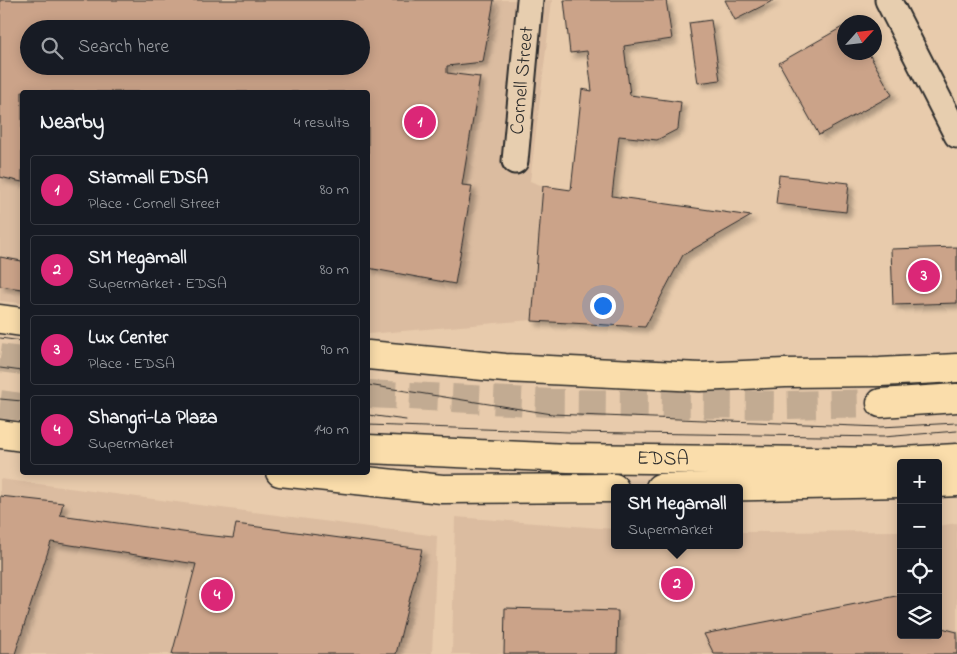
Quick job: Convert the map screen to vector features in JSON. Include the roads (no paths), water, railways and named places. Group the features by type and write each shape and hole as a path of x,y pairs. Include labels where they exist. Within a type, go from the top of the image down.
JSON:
{"highway":[{"path":"0,319 20,322"},
{"path":"370,356 486,366 700,377 957,368"},
{"path":"881,403 957,398"},
{"path":"0,434 20,437"},
{"name":"EDSA","path":"370,449 606,459 886,462 957,458"},
{"path":"309,475 442,489 611,488"},
{"path":"942,482 957,482"},
{"path":"743,486 897,483"}],"street":[{"name":"Cornell Street","path":"515,161 530,0"},
{"path":"888,0 957,135"}],"tunnel":[{"path":"0,358 20,361"},
{"path":"370,394 552,403 785,405 881,403"},
{"path":"0,404 20,407"}],"tram line":[{"path":"0,338 20,341"},
{"path":"0,368 20,371"},
{"path":"370,385 552,414 881,427 957,423"},
{"path":"0,399 20,401"},
{"path":"370,415 406,420"},
{"path":"370,425 569,432 883,437 957,431"}],"place":[{"name":"Starmall EDSA","path":"420,122"},
{"name":"Lux Center","path":"924,276"},
{"name":"SM Megamall","path":"677,584"},
{"name":"Shangri-La Plaza","path":"217,595"}]}
